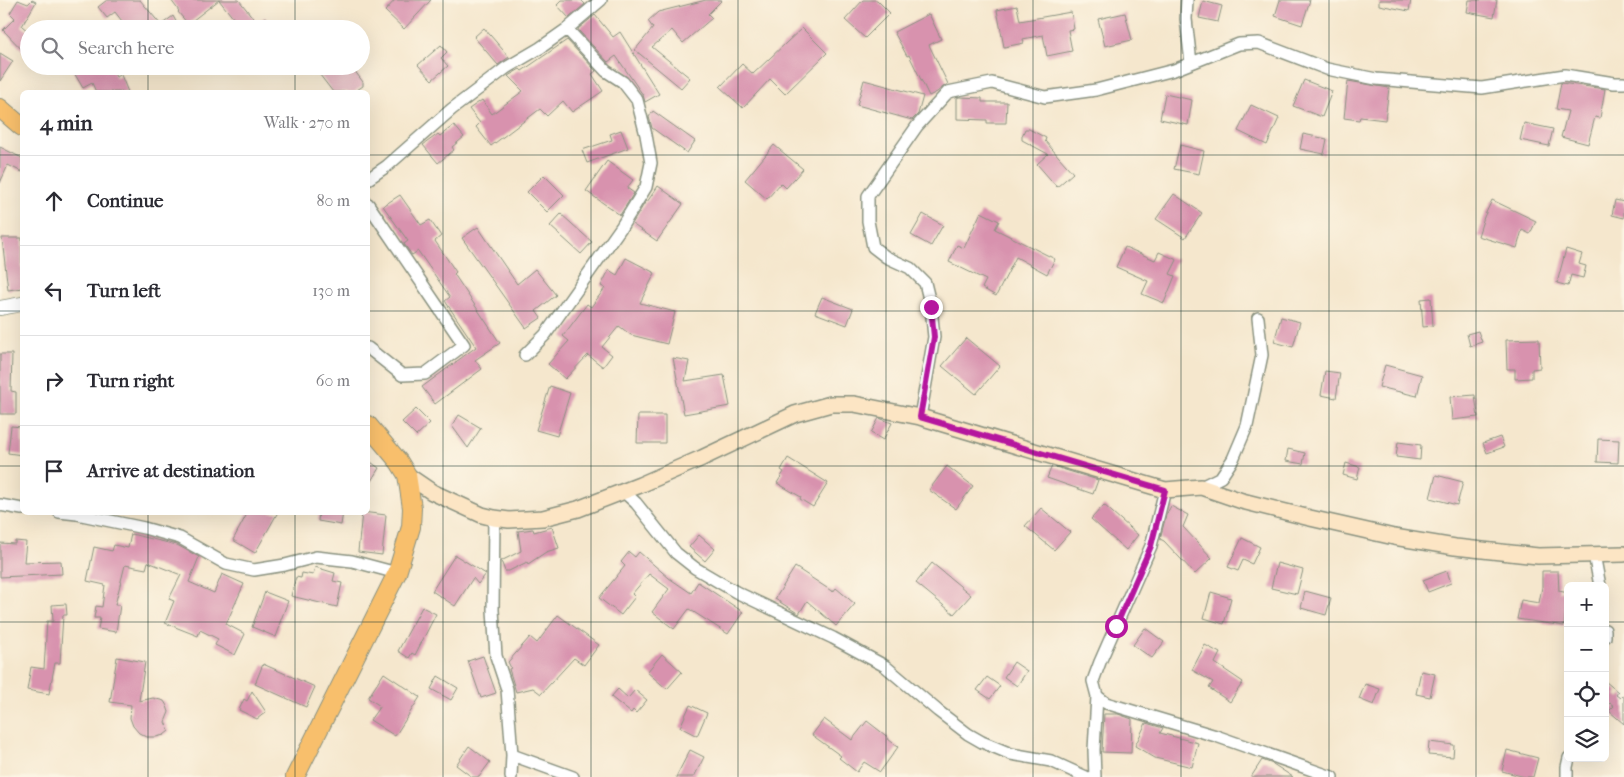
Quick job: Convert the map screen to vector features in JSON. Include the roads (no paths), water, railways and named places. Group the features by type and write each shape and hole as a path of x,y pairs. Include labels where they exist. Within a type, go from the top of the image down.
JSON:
{"main road":[{"path":"0,108 20,125"},
{"path":"370,427 407,475 432,492 452,502 494,518 521,520 560,515 578,510 702,458 795,414 831,404 854,404 920,417 1165,490 1201,487 1242,501 1394,537 1455,547 1538,556 1624,554"},
{"path":"294,777 397,572 411,527 412,508 407,475"}],"street":[{"path":"370,178 387,166 467,97 506,68 540,48 601,0"},
{"path":"1187,0 1186,20 1191,63"},
{"path":"525,355 545,335 622,226 646,187 651,163 637,100 623,82 606,71 566,29"},
{"path":"920,417 934,337 931,307 925,283 910,268 886,257 873,247 868,221 868,196 917,126 948,92 992,83 1045,97 1096,90 1174,70 1239,44 1259,43 1326,69 1376,78 1482,88 1565,75 1624,83"},
{"path":"370,207 464,344 425,374 402,375 370,350"},
{"path":"0,308 20,304"},
{"path":"1201,487 1221,477 1233,459 1247,426 1262,356 1258,318"},
{"path":"1095,777 1094,750 1097,696 1093,680 1151,546 1165,490"},
{"path":"624,492 636,503 676,553 696,568 736,592 833,638 885,666 938,711 968,734 982,742 1011,754 1051,761 1086,777"},
{"path":"0,505 20,509"},
{"path":"82,515 144,528 180,538 226,564 254,570 286,565 316,557 352,561 397,572"},
{"path":"494,518 493,610 496,656 507,689 512,756 511,777"},
{"path":"1594,554 1599,582"},
{"path":"1097,696 1106,703 1216,736 1332,777"},
{"path":"512,756 573,777"},
{"path":"1567,777 1568,762"}]}
